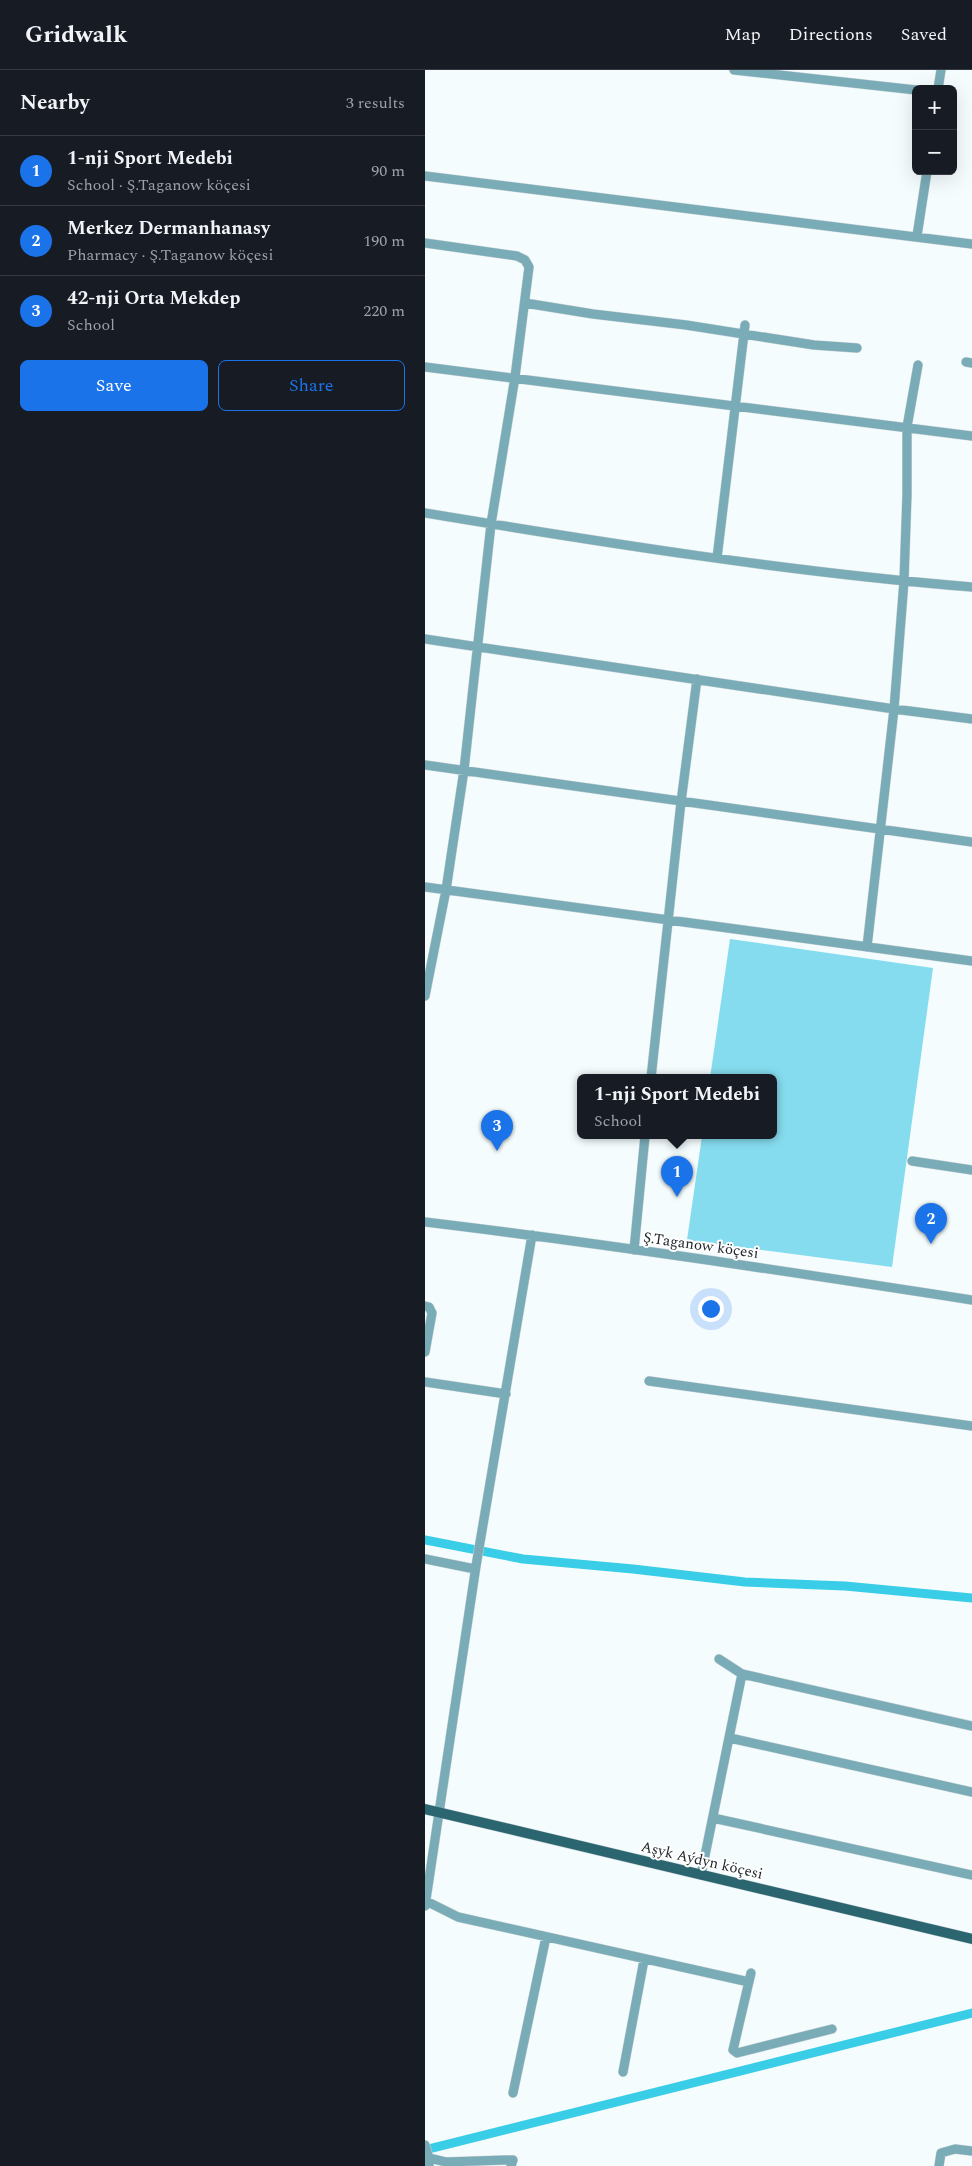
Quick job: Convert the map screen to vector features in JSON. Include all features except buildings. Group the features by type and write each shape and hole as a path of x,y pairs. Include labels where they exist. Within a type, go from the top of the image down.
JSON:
{"main road":[{"name":"Aşyk Aýdyn köçesi","path":"425,1809 972,1939"}],"street":[{"path":"734,70 912,90"},
{"path":"939,85 941,70"},
{"path":"917,236 926,175"},
{"path":"425,176 972,244"},
{"path":"425,242 517,256 525,260 529,268 515,377 491,524 465,770 446,890 425,996"},
{"path":"525,303 814,345 857,348"},
{"path":"717,558 745,325"},
{"path":"867,947 894,709 904,581 907,427 918,365"},
{"path":"425,367 972,436"},
{"path":"425,513 717,558 904,581 972,587"},
{"path":"425,639 972,719"},
{"path":"651,1074 681,802 697,679"},
{"path":"425,764 972,842"},
{"path":"425,887 669,922 972,961"},
{"path":"634,1250 645,1139"},
{"path":"912,1161 972,1170"},
{"name":"Ş.Taganow köçesi","path":"425,1222 751,1266 972,1300"},
{"path":"532,1235 476,1568 425,1904 458,1917 749,1982"},
{"path":"425,1306 429,1307 432,1313 425,1352"},
{"path":"649,1381 972,1426"},
{"path":"425,1382 506,1394"},
{"path":"425,1559 476,1568"},
{"path":"719,1659 742,1674 972,1726"},
{"path":"701,1875 742,1674"},
{"path":"730,1738 972,1792"},
{"path":"713,1818 972,1875"},
{"path":"513,2093 546,1937"},
{"path":"623,2072 644,1960"},
{"path":"751,1972 733,2050 737,2052 832,2029"},
{"path":"425,2145 428,2161 445,2164 513,2160 511,2166"},
{"path":"939,2166 941,2153 955,2149 972,2151"}],"shaded area":[{"path":"730,939 933,968 892,1267 687,1240 702,1139 777,1139 777,1074 711,1074"}],"waterway":[{"path":"425,1540 523,1559 745,1582 845,1586 972,1598"},
{"path":"425,2150 972,2013"}],"place":[{"name":"42-nji Orta Mekdep","path":"497,1151"},
{"name":"1-nji Sport Medebi","path":"677,1197"},
{"name":"Merkez Dermanhanasy","path":"931,1244"}]}
